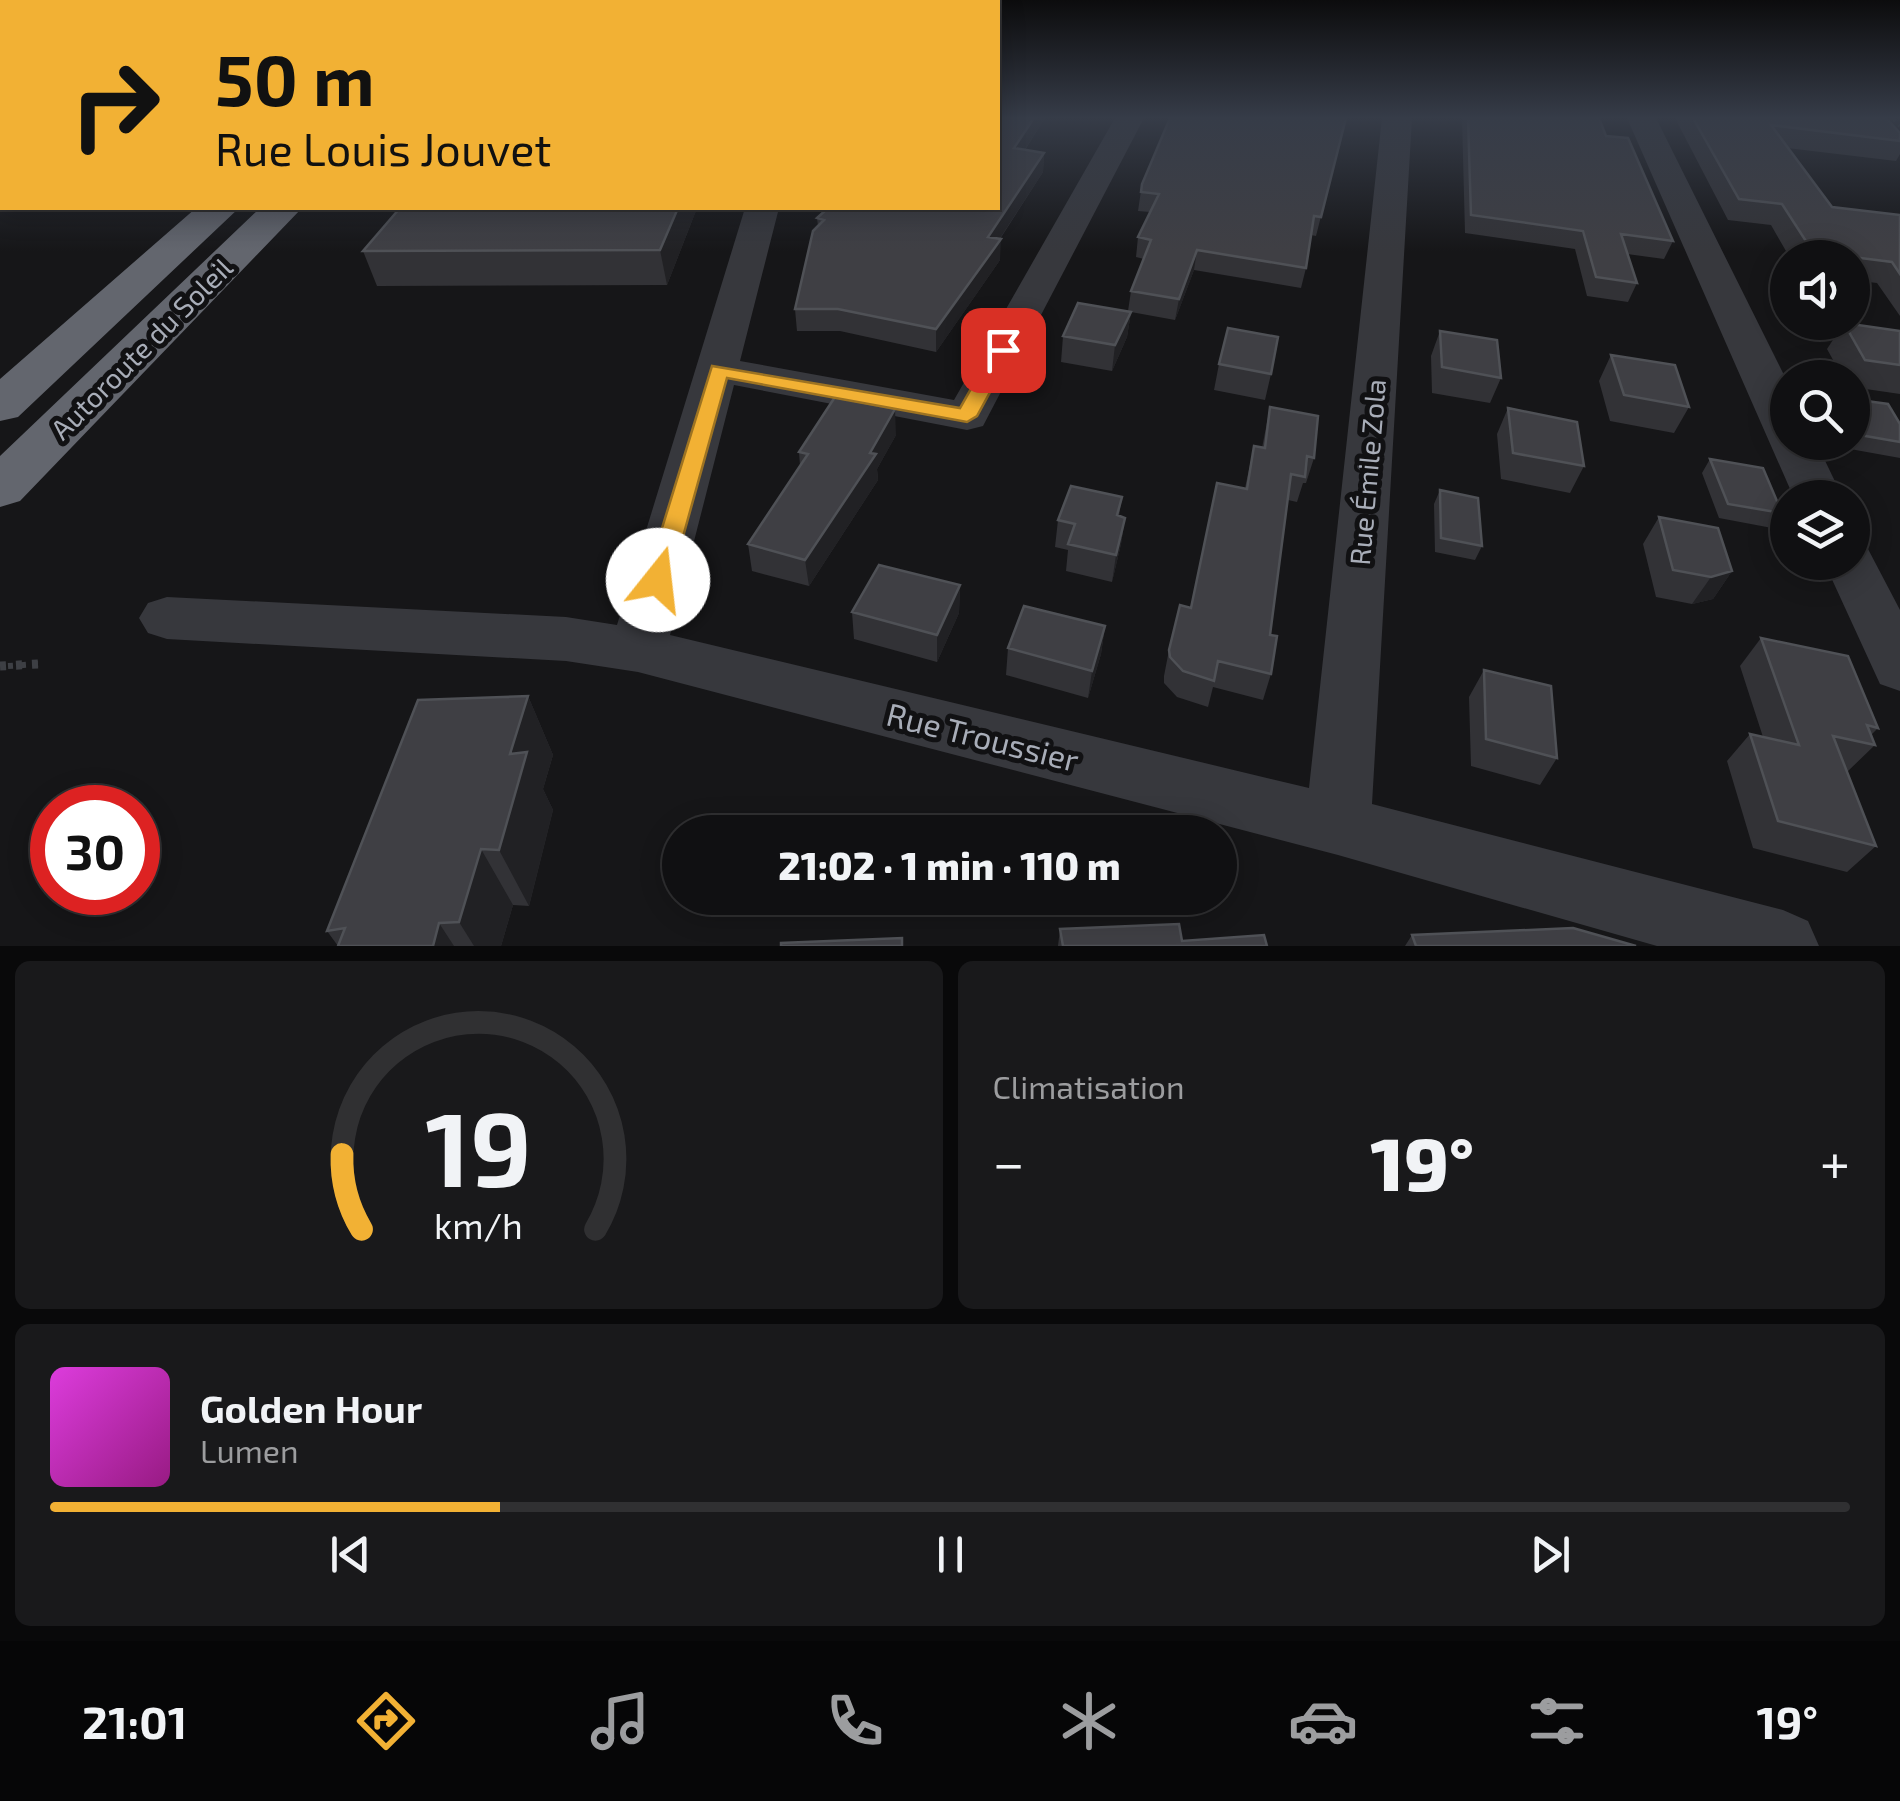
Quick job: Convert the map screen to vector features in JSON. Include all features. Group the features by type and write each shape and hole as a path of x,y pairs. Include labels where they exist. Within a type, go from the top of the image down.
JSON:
{"highway":[{"name":"Autoroute du Soleil","path":"0,406 217,210"},
{"name":"Autoroute du Soleil","path":"0,488 280,210"}],"street":[{"path":"719,370 967,416 1106,162"},
{"name":"Rue Émile Zola","path":"1338,825 1393,162"},
{"path":"1661,162 1770,392"},
{"path":"638,650 761,210"},
{"path":"1858,580 1900,668"},
{"name":"Rue Troussier","path":"167,618 527,636 638,650 1338,825 1784,946"}],"path":[{"path":"0,666 38,664"}],"building":[{"path":"1000,162 1038,162 988,237 1001,239 936,329 838,309 795,309 813,231 824,220 817,218 826,210 1000,210"},
{"path":"1151,162 1335,162 1321,217 1314,216 1306,268 1197,250 1179,299 1131,291 1151,240 1138,237 1159,194 1141,192"},
{"path":"1469,162 1639,162 1673,241 1621,234 1637,283 1596,277 1583,231 1471,215"},
{"path":"1718,162 1799,162 1832,207 1900,215 1900,274 1892,262 1870,259 1870,240 1805,240 1782,204 1739,199"},
{"path":"398,210 677,210 660,250 363,251"},
{"path":"1078,303 1131,312 1115,345 1063,336"},
{"path":"1870,327 1900,331 1900,365 1865,360 1854,340 1870,340"},
{"path":"1228,328 1278,337 1271,374 1219,364"},
{"path":"1440,331 1497,340 1501,378 1442,367"},
{"path":"1611,355 1675,365 1689,407 1624,395"},
{"path":"835,397 895,409 870,453 876,454 805,560 748,544 808,454 799,452"},
{"path":"1870,402 1888,404 1900,424 1900,442 1870,437"},
{"path":"1270,407 1318,416 1314,458 1307,456 1305,477 1291,474 1270,635 1277,636 1271,674 1218,661 1214,681 1183,671 1170,657 1169,650 1180,605 1191,608 1217,483 1247,489 1254,446 1265,448"},
{"path":"1508,408 1577,422 1584,466 1513,453"},
{"path":"1710,459 1763,468 1770,485 1770,511 1728,504"},
{"path":"1071,486 1122,497 1117,515 1125,518 1116,555 1068,544 1075,524 1058,520"},
{"path":"1440,490 1478,498 1482,546 1441,538"},
{"path":"1659,517 1718,528 1732,571 1711,577 1673,570"},
{"path":"879,565 960,585 937,635 852,612"},
{"path":"1024,606 1105,626 1092,671 1008,648"},
{"path":"1761,638 1848,656 1878,728 1867,725 1875,745 1833,736 1876,846 1778,821 1750,734 1799,745"},
{"path":"1484,670 1551,686 1557,758 1486,739"},
{"path":"528,696 510,754 527,752 499,850 481,849 459,922 439,923 433,946 338,946 345,928 327,931 418,700"},
{"path":"1179,924 1182,941 1264,935 1267,946 1063,946 1060,929"},
{"path":"1573,928 1636,946 1416,946 1412,935"},
{"path":"902,938 902,946 781,946 781,943"}],"route":[{"path":"658,580 719,370 967,416 1003,350"}]}
